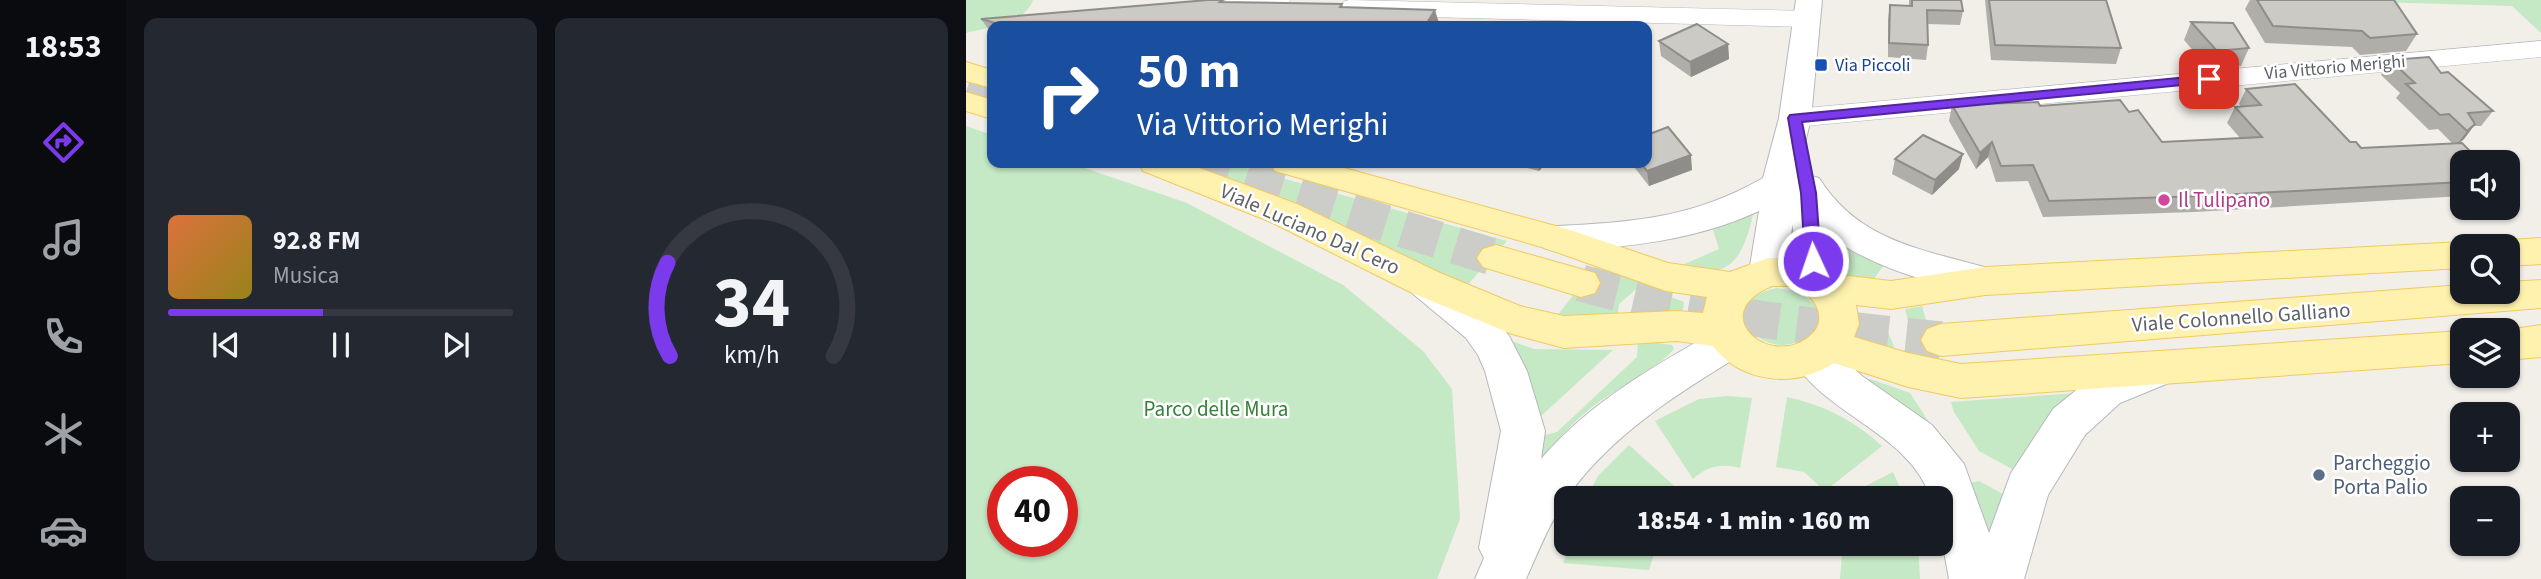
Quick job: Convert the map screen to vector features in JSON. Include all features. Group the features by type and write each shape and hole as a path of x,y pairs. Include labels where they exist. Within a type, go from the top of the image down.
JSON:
{"main road":[{"path":"966,71 987,77"},
{"path":"966,101 987,108"},
{"name":"Viale Luciano Dal Cero","path":"1168,168 1284,213 1426,282 1512,319 1564,331 1677,326 1727,337"},
{"path":"1305,168 1557,239 1666,277 1751,280 1791,273 1818,283 1891,295 1985,281 2450,256"},
{"path":"2520,252 2541,251"},
{"path":"1496,257 1581,283"},
{"path":"1751,280 1724,300 1720,315 1727,337 1744,353 1771,363 1798,361 1820,351 1836,334 1840,321 1839,309 1833,296 1818,283"},
{"name":"Viale Colonnello Galliano","path":"1941,340 2541,294"},
{"path":"2520,343 2541,341"},
{"path":"1820,351 1961,380 2157,370 2450,348"}],"street":[{"path":"1238,0 1247,6 1283,3"},
{"path":"1329,7 1808,9 1795,118 1793,189 1818,283"},
{"name":"Via Vittorio Merighi","path":"1795,118 2541,49"},
{"path":"1557,239 1665,231 1793,189"},
{"path":"1751,280 1770,243 1776,220 1793,189"},
{"path":"1793,189 1863,240 1924,268 1985,281"},
{"name":"Viale Luciano Dal Cero","path":"1426,282 1480,327 1495,347 1506,371 1523,431 1499,579"},
{"name":"Viale Luciano Dal Cero","path":"1499,579 1551,482 1578,449 1627,406 1727,337"},
{"path":"1820,351 1847,388 1916,439 1948,479 1962,520 1974,579"},
{"path":"1999,579 2027,488 2069,422 2105,391 2157,370"}],"green space":[{"path":"966,0 1033,0 1029,8 1014,20 987,21 987,28 966,33"},
{"path":"2311,0 2541,0 2541,33 2512,6"},
{"name":"Parco delle Mura","path":"966,126 987,133 987,168 1085,168 1187,203 1343,285 1423,351 1452,389 1460,519 1437,579 966,579"},
{"path":"1187,168 1246,168 1507,241 1462,291"},
{"path":"1755,208 1742,249 1729,265 1708,271 1680,266 1719,249 1713,230"},
{"path":"1829,233 1884,265 1875,277 1876,285 1831,274"},
{"path":"1595,267 1643,283 1619,304 1617,320 1554,320"},
{"path":"1777,288 1800,292 1815,305 1815,329 1792,344 1776,344 1762,339 1751,330 1745,318 1747,306 1757,295"},
{"path":"1663,294 1684,302 1683,310 1641,316 1638,313"},
{"path":"1922,306 1936,356 1913,340 1905,309"},
{"path":"1882,316 1894,347 1893,351 1859,339 1859,319"},
{"path":"1492,334 1534,349 1613,350 1540,417"},
{"path":"1638,344 1672,345 1674,349 1649,370 1585,412 1541,460 1531,439 1557,432 1637,357"},
{"path":"1866,380 1910,393 1954,461"},
{"path":"2076,393 2014,470 1979,451 1954,412 1951,402"},
{"path":"1727,396 1752,398 1740,468 1715,467 1693,479 1655,421 1699,399"},
{"path":"1787,397 1838,415 1882,446 1831,486 1819,486 1804,472 1776,467"},
{"path":"1629,445 1674,486 1593,486 1598,476"},
{"path":"1893,472 1899,486 1866,486"},
{"path":"1979,481 2003,494 1987,554 1971,483"},
{"path":"1566,556 1653,556 1649,570 1563,563"},
{"path":"1842,556 1919,556 1920,579 1840,579"}],"building":[{"path":"1208,0 1435,10 1428,21 981,19"},
{"path":"1912,0 1961,0 1963,11 1927,10 1928,45 1889,43 1890,5 1912,6"},
{"path":"1989,0 2106,0 2121,48 1995,45"},
{"path":"2257,0 2394,0 2417,34 2370,38 2362,31 2273,26"},
{"path":"2191,22 2233,23 2249,48 2217,51"},
{"path":"1697,24 1728,44 1690,62 1659,41"},
{"path":"2429,57 2441,73 2448,72 2493,111 2468,113 2475,124 2467,131 2449,114 2440,115 2406,84 2415,83 2390,60"},
{"path":"2295,84 2350,142 2356,142 2361,148 2462,143 2469,150 2450,150 2450,183 2049,201 2033,165 2001,166 1992,142 1980,153 1952,105 2038,102 2040,106 2120,100 2129,112 2138,110 2162,142 2262,137 2235,107 2261,105 2246,89"},
{"path":"1668,127 1691,155 1647,171 1645,168 1652,168 1652,133"},
{"path":"1923,135 1963,154 1935,180 1895,159"}],"tunnel":[{"path":"966,92 987,98"},
{"path":"1209,168 1496,258"},
{"path":"1581,283 1715,312 1941,340"}],"place":[{"name":"Via Piccoli","path":"1821,65"},
{"name":"Il Tulipano","path":"2164,200"},
{"name":"Parcheggio Porta Palio","path":"2319,475"}],"route":[{"path":"1813,261 1808,193 1795,118 2209,79"}]}
